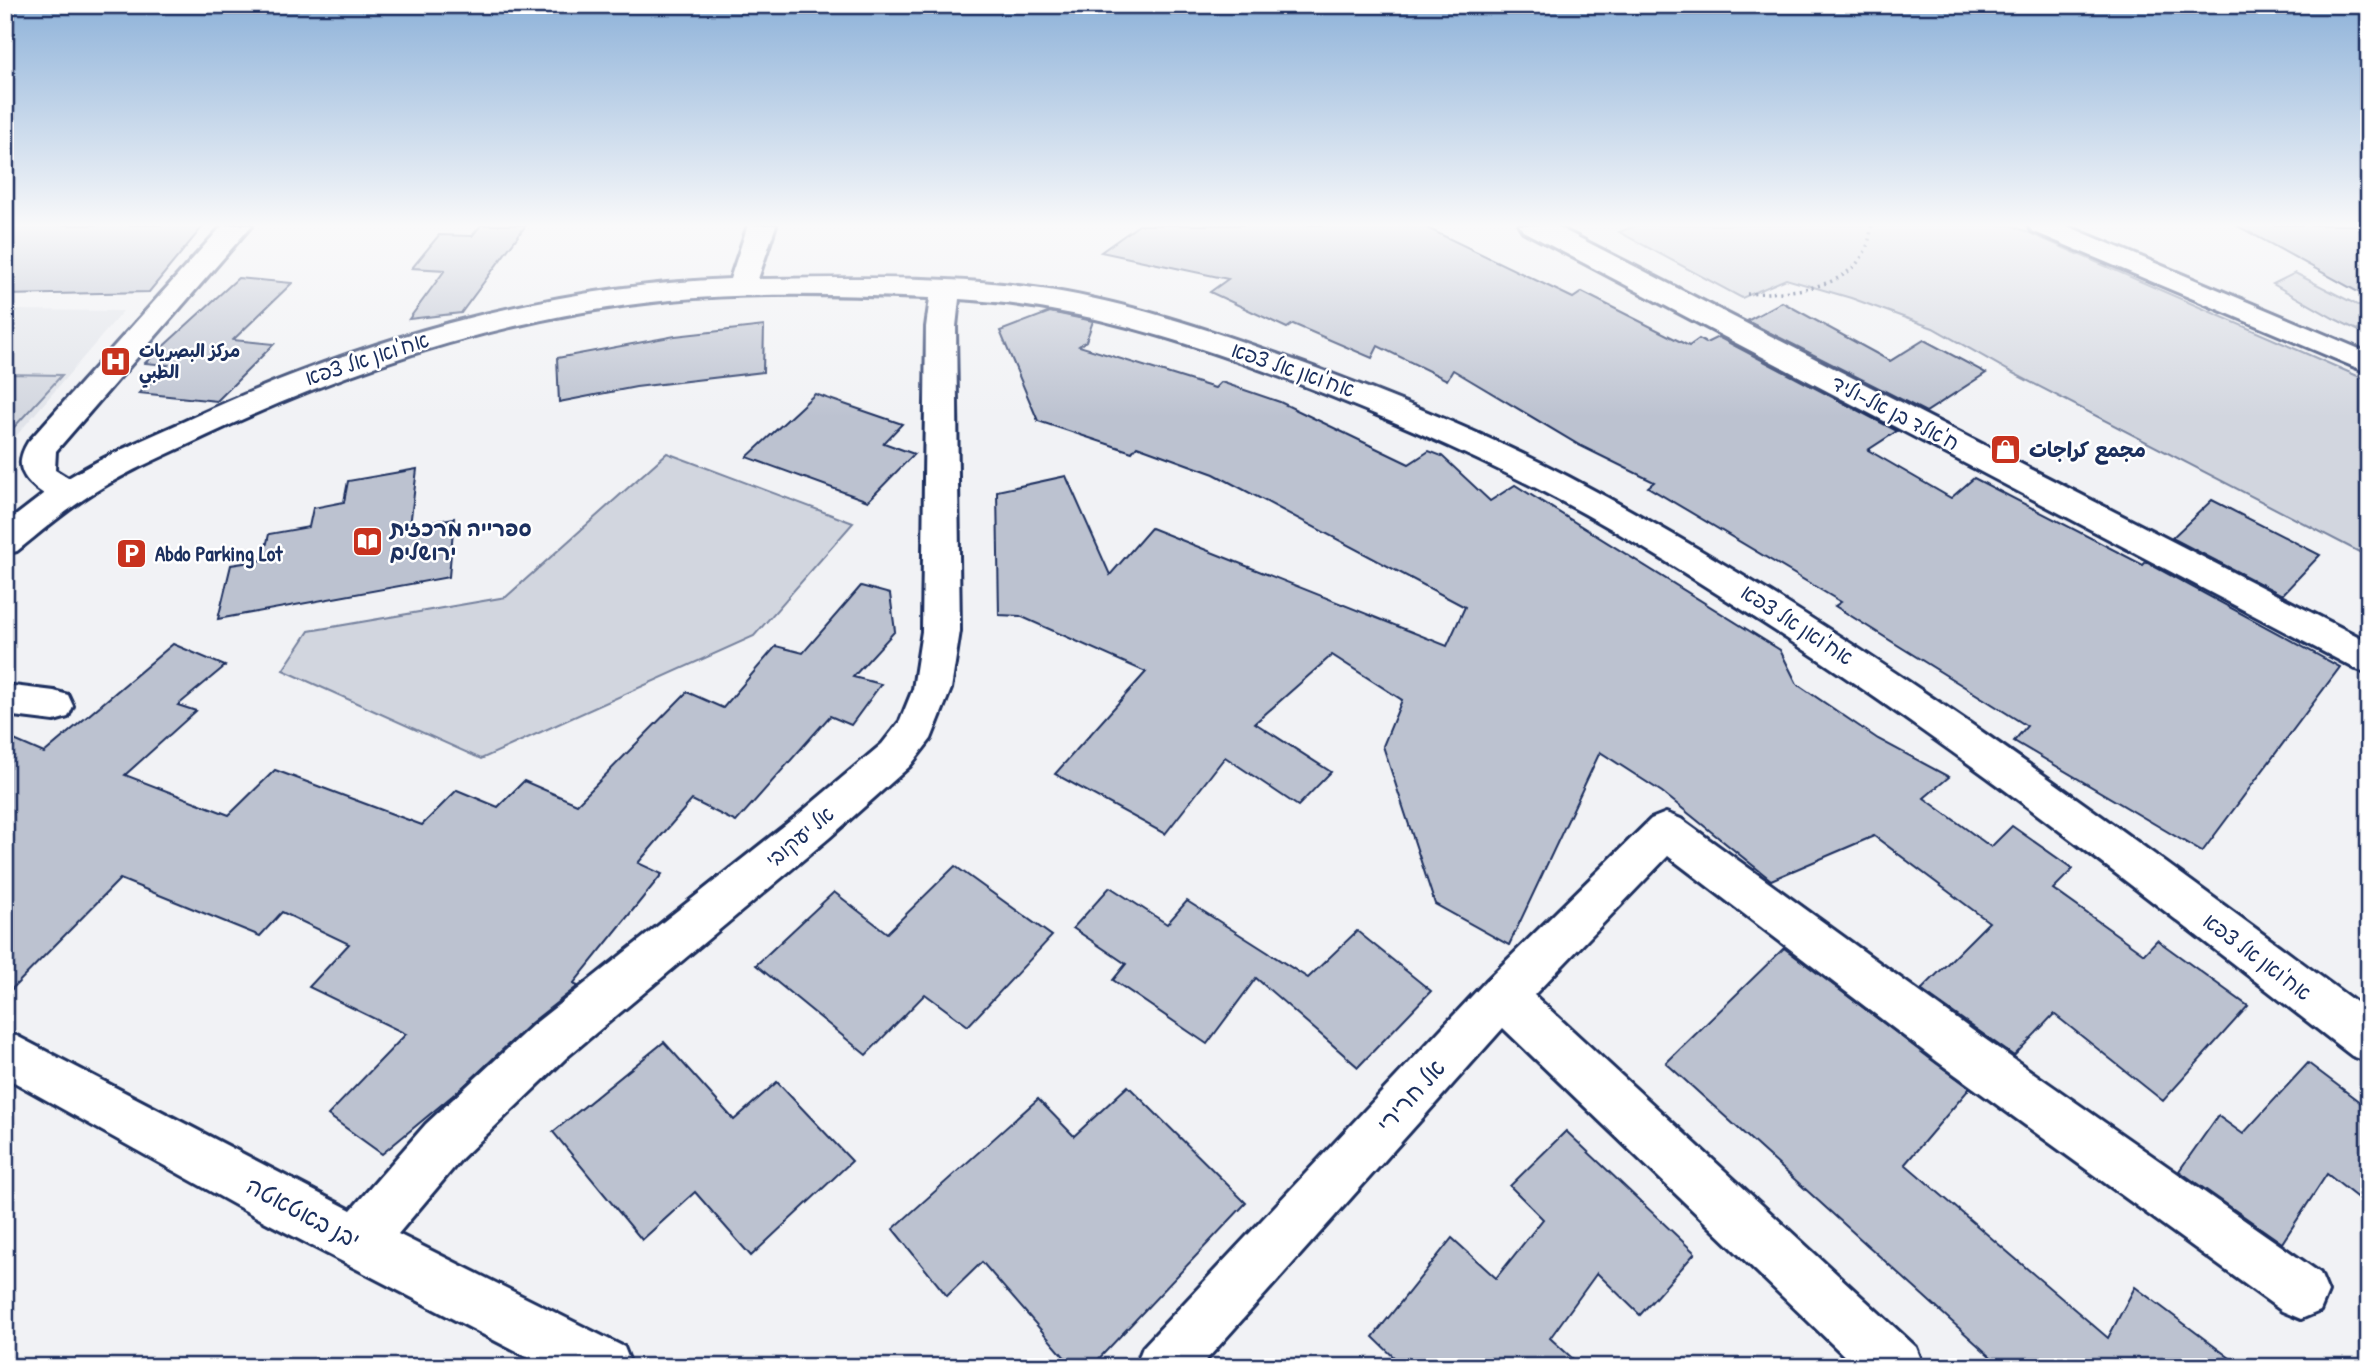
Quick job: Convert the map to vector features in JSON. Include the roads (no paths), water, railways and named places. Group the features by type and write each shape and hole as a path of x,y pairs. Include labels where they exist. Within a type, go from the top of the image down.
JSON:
{"street":[{"path":"68,494 38,475 40,449 181,289"},
{"name":"אח'ואן אל צפא","path":"5,542 68,494 107,470 244,404 315,374 418,340 513,317 689,290 740,289"},
{"name":"אח'ואן אל צפא","path":"925,289 1023,295 1111,312 1198,337 1380,401 1474,442 1579,494 1686,554 1854,662 1978,748 2369,1040"},
{"name":"ח'אלד בן אל-וליד","path":"1655,289 2369,659"},
{"path":"2193,289 2369,364"},
{"name":"אל יעקובי","path":"358,1242 444,1141 550,1041 814,826 896,755 917,729 932,689 941,631 941,327 946,290"},
{"path":"5,700 54,706"},
{"name":"אל חרירי","path":"1163,1367 1502,996 1666,831 1966,1054 2301,1292"},
{"path":"1502,996 1896,1367"},
{"name":"יבנ באטאטה","path":"5,1052 358,1242 604,1367"}],"place":[{"name":"مركز البصريات الطبي","path":"116,361"},
{"name":"مجمع كراجات","path":"2006,450"},
{"name":"ספרייה מרכזית ירושלים","path":"367,541"},
{"name":"Abdo Parking Lot","path":"132,554"}]}
